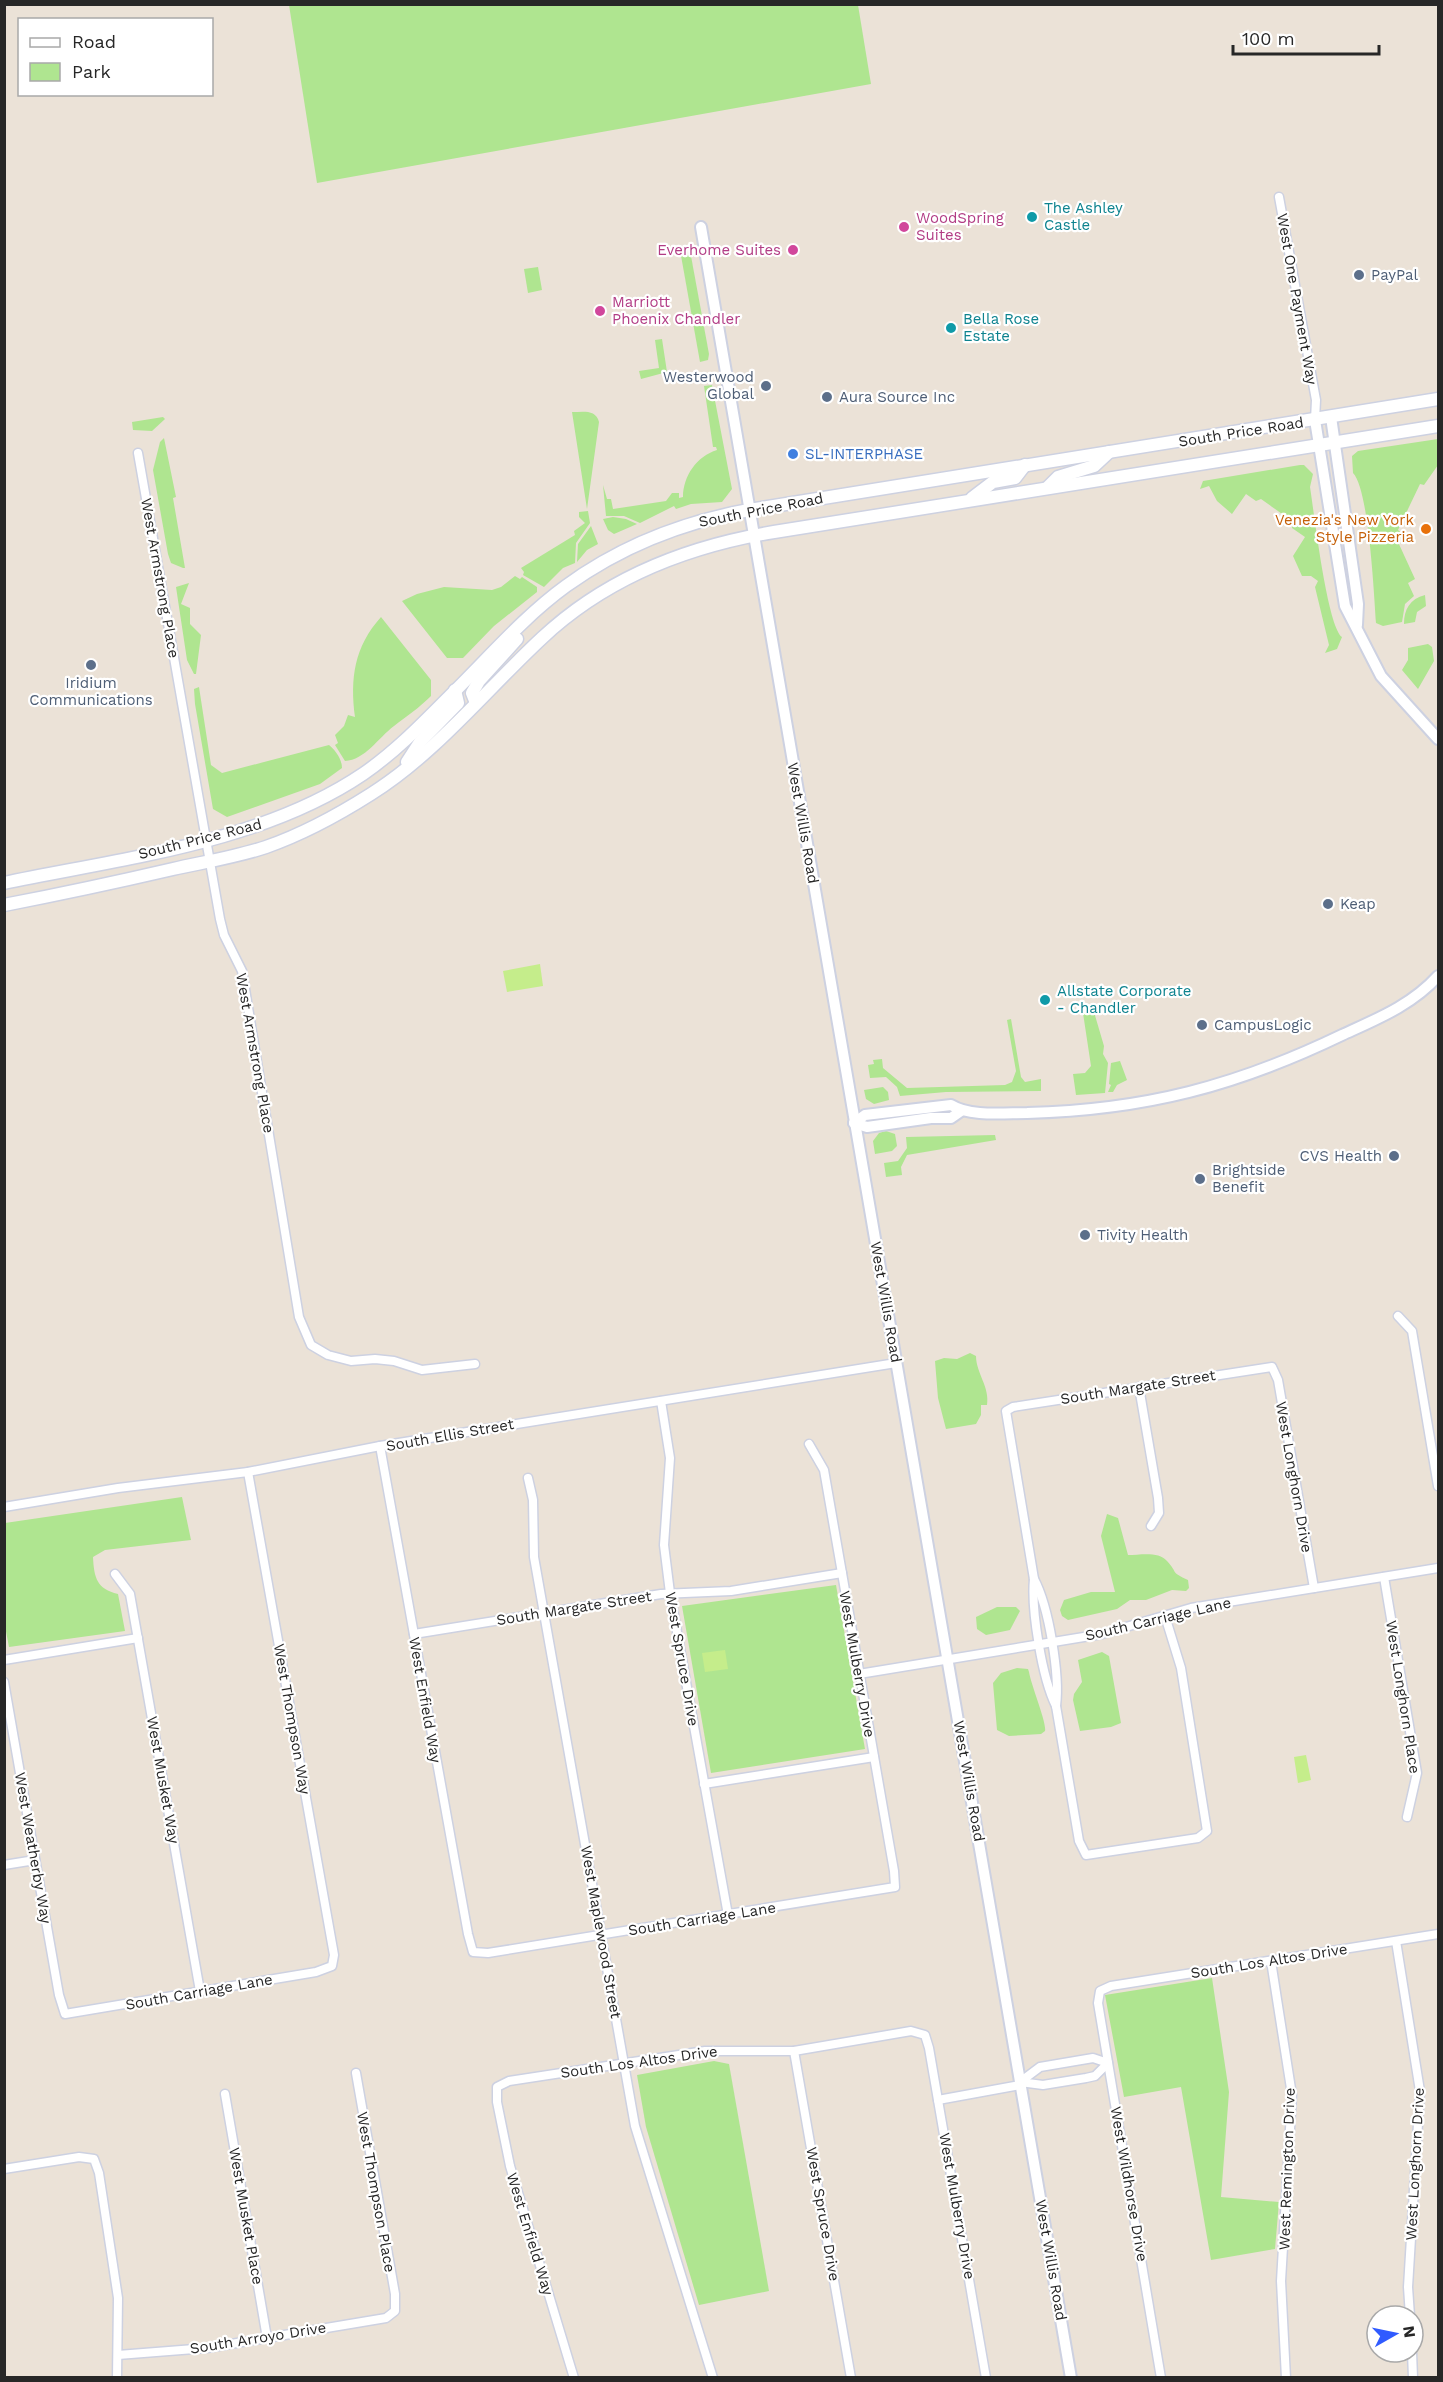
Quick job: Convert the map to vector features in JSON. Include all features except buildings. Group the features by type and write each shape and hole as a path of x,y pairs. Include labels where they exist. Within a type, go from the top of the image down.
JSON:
{"main road":[{"name":"South Price Road","path":"4,883 205,840 262,824 330,794 398,747 534,613 566,586 627,549 693,523 749,510 1438,399"},
{"name":"South Price Road","path":"4,905 209,861 268,846 303,832 373,793 400,772 476,703 544,636 603,592 665,560 753,535 1438,426"},
{"path":"1047,488 1058,477 1094,466 1109,452"},
{"path":"968,500 993,482 1015,478 1025,465"},
{"path":"476,703 472,693 479,681 518,638 534,613"},
{"path":"400,772 420,742 458,704 455,690"}],"street":[{"name":"West One Payment Way","path":"1279,197 1316,400 1315,420"},
{"name":"West Willis Road","path":"701,227 1071,2378"},
{"name":"West One Payment Way","path":"1316,400 1331,417"},
{"path":"1331,417 1358,604 1357,626"},
{"path":"1315,420 1345,606 1357,626 1368,655 1381,676 1438,740"},
{"name":"West Armstrong Place","path":"138,453 209,861 224,935 242,971 299,1317 311,1345 328,1355 351,1361 375,1359 394,1361 422,1370 475,1364"},
{"path":"854,1123 867,1127 931,1118 951,1118 961,1111 1091,1111 1131,1106 1222,1085 1276,1066 1385,1016 1412,1001 1438,976"},
{"path":"1398,1316 1412,1331 1438,1486"},
{"name":"South Ellis Street","path":"4,1507 118,1488 248,1472 380,1446 896,1363"},
{"name":"South Margate Street","path":"1034,1579 1006,1411 1013,1407 1272,1367"},
{"name":"West Longhorn Drive","path":"1272,1367 1278,1380 1314,1588"},
{"path":"1139,1387 1158,1498 1159,1513 1151,1526"},
{"name":"West Spruce Drive","path":"661,1401 670,1458 664,1545 670,1593 728,1915"},
{"name":"West Mulberry Drive","path":"809,1444 824,1470 895,1887"},
{"name":"West Enfield Way","path":"380,1446 473,1952"},
{"name":"West Thompson Way","path":"248,1472 334,1955 332,1966"},
{"name":"West Maplewood Street","path":"528,1478 533,1500 534,1557 635,2126 713,2378"},
{"name":"South Carriage Lane","path":"859,1674 1102,1634 1191,1608 1438,1568"},
{"name":"South Margate Street","path":"414,1634 670,1593 731,1591 842,1573"},
{"name":"West Musket Way","path":"116,1574 130,1594 200,1991"},
{"name":"West Longhorn Place","path":"1384,1577 1417,1773 1407,1817"},
{"path":"1034,1579 1043,1597 1058,1689 1056,1706 1079,1841 1086,1855 1198,1838 1208,1831 1181,1668 1165,1616"},
{"path":"1034,1579 1032,1599 1048,1690 1056,1706"},
{"path":"4,1660 138,1638"},
{"name":"West Weatherby Way","path":"4,1682 59,1995 65,2014"},
{"path":"704,1784 874,1757"},
{"path":"4,1866 35,1860"},
{"name":"South Carriage Lane","path":"473,1952 488,1953 895,1887"},
{"name":"South Los Altos Drive","path":"1100,1990 1111,1986 1438,1934"},
{"name":"West Longhorn Drive","path":"1396,1941 1420,2091 1408,2287 1409,2304"},
{"name":"West Remington Drive","path":"1271,1961 1292,2095 1281,2281 1286,2378"},
{"name":"South Carriage Lane","path":"65,2014 316,1972 332,1966"},
{"name":"West Wildhorse Drive","path":"1100,1990 1098,2003 1161,2378"},
{"name":"South Los Altos Drive","path":"497,2087 509,2081 705,2050 794,2051 912,2031 925,2035"},
{"name":"West Mulberry Drive","path":"925,2035 986,2378"},
{"name":"West Spruce Drive","path":"794,2051 851,2378"},
{"path":"938,2100 1020,2084 1043,2085 1086,2078 1095,2076 1108,2063 1093,2058 1040,2067 1020,2084"},
{"name":"West Thompson Place","path":"356,2073 395,2294 395,2311"},
{"name":"West Enfield Way","path":"497,2087 497,2102 510,2166 574,2378"},
{"name":"West Musket Place","path":"225,2094 267,2338"},
{"path":"4,2169 79,2157 94,2159 99,2174 116,2276 117,2378"},
{"name":"South Arroyo Drive","path":"118,2355 207,2348 386,2318 395,2311"}],"green space":[{"path":"289,5 858,5 871,84 317,183"},
{"path":"683,246 691,256 709,354 708,360 700,362 680,250"},
{"path":"538,267 542,290 528,293 524,269"},
{"path":"662,339 667,372 641,379 639,371 659,368 655,340"},
{"path":"712,385 732,489 722,502 691,504 676,509 674,506 640,523 624,516 606,516 603,485 607,499 611,499 613,509 666,501 672,493 679,493 679,498 683,497 688,474 692,468 703,457 717,450 713,447 704,386"},
{"path":"572,412 592,413 599,422 587,509"},
{"path":"163,417 165,419 152,431 133,430 132,422"},
{"path":"164,438 176,497 173,498 185,568 171,563 168,554 153,470 160,442"},
{"path":"1438,439 1438,465 1424,485 1420,484 1398,530 1403,534 1398,542 1415,579 1408,583 1414,596 1405,604 1402,622 1383,626 1376,623 1367,520 1363,499 1353,473 1352,456 1358,451"},
{"path":"1304,465 1313,474 1310,487 1326,591 1336,628 1342,637 1337,649 1325,653 1329,645 1315,587 1318,581 1311,576 1302,576 1293,556 1305,537 1292,528 1292,521 1261,499 1256,501 1246,494 1232,514 1217,501 1209,486 1200,489 1203,481"},
{"path":"588,511 590,523 576,543 575,563 563,568 544,587 523,575 521,568 575,535 574,531 585,523 579,517 579,512"},
{"path":"613,517 637,524 614,534 608,530 603,519"},
{"path":"591,526 598,544 587,550 577,562 578,544"},
{"path":"515,576 520,579 522,577 537,587 537,592 494,626 463,658 447,658 402,601 417,594 444,587 492,590 501,587"},
{"path":"189,583 181,604 190,608 190,624 201,635 196,674 187,660 176,587"},
{"path":"1425,595 1426,606 1417,612 1415,622 1404,624 1409,605 1415,599"},
{"path":"381,617 431,680 431,696 365,753 345,761 335,745 338,743 335,735 344,726 348,715 355,717 353,690 356,664 365,640"},
{"path":"1428,644 1432,647 1434,661 1418,689 1402,670 1408,660 1408,648"},
{"path":"199,687 211,765 222,773 329,745 339,757 342,768 320,784 227,817 213,809 195,704 194,689"},
{"path":"540,964 543,986 507,992 503,971"},
{"path":"1094,1012 1104,1046 1103,1054 1108,1063 1105,1093 1076,1095 1073,1074 1085,1073 1091,1066 1083,1013"},
{"path":"1011,1019 1021,1077 1025,1082 1041,1079 1041,1091 946,1092 900,1096 897,1087 886,1077 870,1078 868,1065 874,1064 873,1060 882,1059 883,1068 907,1088 1005,1085 1012,1082 1016,1071 1007,1020"},
{"path":"1120,1061 1127,1080 1117,1085 1113,1092 1108,1092 1111,1085 1109,1084 1111,1063"},
{"path":"883,1087 888,1092 889,1100 874,1104 866,1099 864,1090"},
{"path":"886,1131 895,1134 897,1146 892,1151 875,1154 873,1141 879,1133"},
{"path":"995,1135 996,1140 907,1155 901,1167 902,1175 886,1177 884,1163 898,1161 907,1148 906,1137"},
{"path":"970,1353 976,1356 987,1392 987,1405 981,1405 981,1415 976,1424 946,1429 938,1398 935,1361 944,1358 957,1359"},
{"path":"182,1497 191,1540 105,1550 93,1557 98,1582 105,1589 118,1594 125,1631 9,1647 4,1621 5,1523"},
{"path":"1107,1514 1118,1518 1128,1555 1149,1554 1164,1558 1176,1573 1188,1580 1189,1588 1186,1591 1172,1590 1146,1600 1130,1600 1117,1609 1068,1620 1062,1616 1060,1610 1064,1600 1091,1592 1115,1592 1101,1536"},
{"path":"836,1585 865,1749 711,1773 682,1606"},
{"path":"997,1607 1016,1607 1020,1611 1010,1630 986,1635 977,1629 976,1617"},
{"path":"725,1650 728,1669 705,1672 702,1653"},
{"path":"1102,1652 1109,1656 1121,1723 1111,1727 1080,1731 1073,1700 1082,1682 1078,1660"},
{"path":"1017,1668 1028,1669 1045,1727 1045,1731 1041,1734 1009,1736 997,1730 993,1683 1001,1673"},
{"path":"1306,1755 1311,1780 1298,1783 1294,1757"},
{"path":"1212,1978 1229,2092 1221,2197 1279,2202 1275,2249 1211,2260 1181,2087 1124,2097 1105,1995"},
{"path":"714,2061 729,2064 769,2291 699,2305 646,2127 637,2075"}],"place":[{"name":"The Ashley Castle","path":"1032,217"},
{"name":"WoodSpring Suites","path":"904,227"},
{"name":"Everhome Suites","path":"793,250"},
{"name":"PayPal","path":"1359,275"},
{"name":"Marriott Phoenix Chandler","path":"600,311"},
{"name":"Bella Rose Estate","path":"951,328"},
{"name":"Westerwood Global","path":"766,386"},
{"name":"Aura Source Inc","path":"827,397"},
{"name":"SL-INTERPHASE","path":"793,454"},
{"name":"Venezia's New York Style Pizzeria","path":"1426,529"},
{"name":"Iridium Communications","path":"91,665"},
{"name":"Keap","path":"1328,904"},
{"name":"Allstate Corporate - Chandler","path":"1045,1000"},
{"name":"CampusLogic","path":"1202,1025"},
{"name":"CVS Health","path":"1394,1156"},
{"name":"Brightside Benefit","path":"1200,1179"},
{"name":"Tivity Health","path":"1085,1235"}]}
